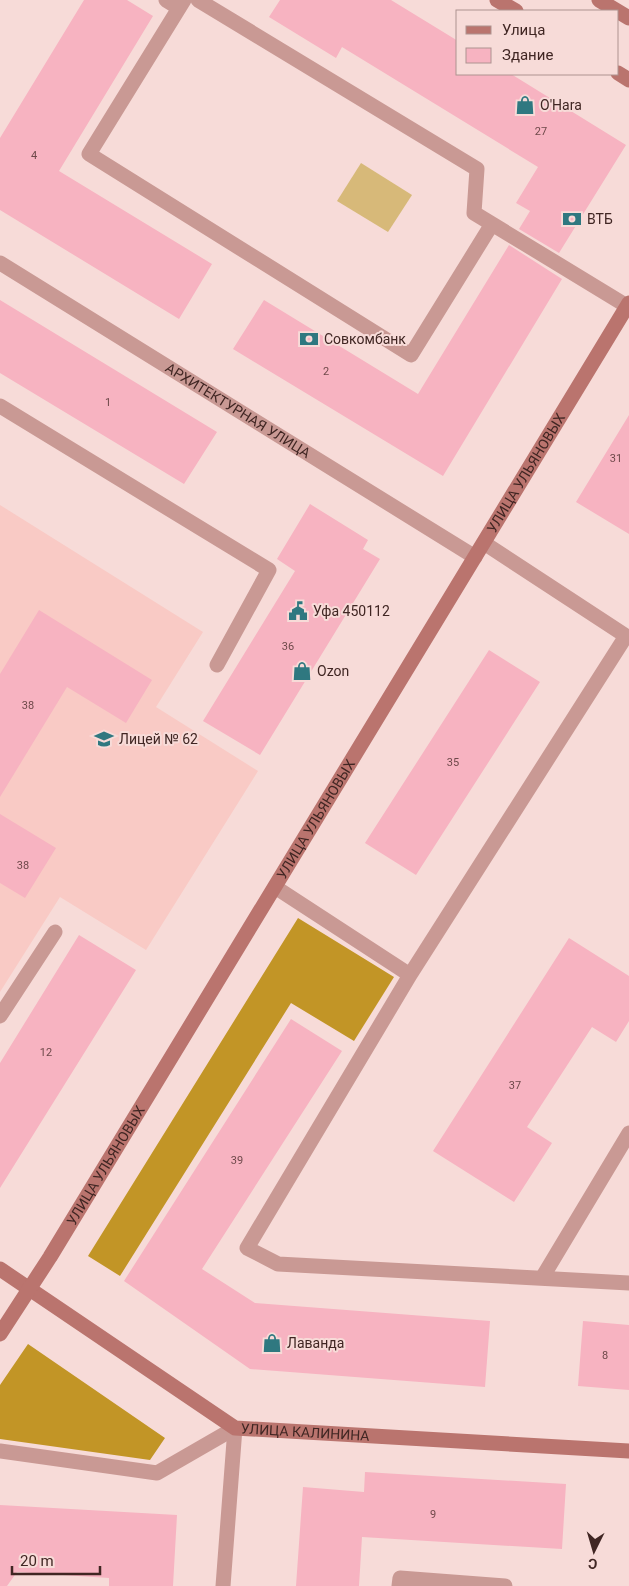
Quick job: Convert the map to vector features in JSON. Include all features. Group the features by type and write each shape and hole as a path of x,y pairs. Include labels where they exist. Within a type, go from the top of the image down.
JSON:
{"main road":[{"path":"498,0 514,10"},
{"path":"600,0 616,10"},
{"name":"УЛИЦА УЛЬЯНОВЫХ","path":"0,1334 30,1290 628,305"},
{"name":"УЛИЦА КАЛИНИНА","path":"0,1269 235,1428 629,1451"}],"street":[{"path":"198,0 477,169 474,213 628,305"},
{"path":"177,3 89,154 411,355 492,224"},
{"name":"АРХИТЕКТУРНАЯ УЛИЦА","path":"0,263 475,558"},
{"path":"0,406 268,570 217,665"},
{"path":"484,542 628,634 410,975 247,1248 278,1264 629,1283"},
{"path":"275,887 410,975"},
{"path":"0,1016 55,932"},
{"path":"542,1278 629,1134"},
{"path":"0,1451 157,1473 235,1428"},
{"path":"223,1586 235,1428"},
{"path":"400,1586 400,1578 505,1586"}],"shaded area":[{"path":"361,163 412,195 388,232 337,201"},
{"name":"Лицей № 62","path":"0,505 203,632 156,707 258,771 146,950 60,897 0,992"},
{"path":"298,918 394,977 354,1041 291,1003 120,1276 88,1256"},
{"path":"28,1344 165,1438 150,1460 0,1439 0,1385"}],"building":[{"path":"84,0 127,0 153,16 59,171 212,264 179,319 0,210 0,138"},
{"path":"280,0 391,0 456,40 456,75 513,75 626,145 559,253 519,229 530,211 516,203 538,167 342,47 336,58 269,17"},
{"path":"509,245 562,279 443,476 233,349 264,300 418,394"},
{"path":"0,300 217,432 184,484 0,373"},
{"path":"629,415 629,534 576,502"},
{"path":"310,504 368,540 363,549 380,559 260,755 203,721 295,571 277,559"},
{"path":"39,610 152,680 126,723 67,687 0,797 0,674"},
{"path":"489,650 540,682 416,875 365,843"},
{"path":"0,814 56,848 25,898 0,883"},
{"path":"79,935 136,970 0,1188 0,1063"},
{"path":"569,938 629,976 629,1021 616,1042 592,1027 527,1127 552,1143 514,1202 433,1151"},
{"path":"291,1019 342,1051 202,1269 255,1303 490,1321 485,1387 250,1369 124,1281"},
{"path":"583,1321 629,1325 629,1390 578,1386"},
{"path":"365,1472 566,1484 562,1549 362,1537 359,1586 296,1586 303,1487 364,1492"},
{"path":"0,1505 177,1515 173,1586 109,1586 109,1578 17,1572 7,1586 0,1586"}],"place":[{"name":"O'Hara","path":"525,105"},
{"name":"ВТБ","path":"572,219"},
{"name":"Совкомбанк","path":"309,339"},
{"name":"Уфа 450112","path":"298,611"},
{"name":"Ozon","path":"302,671"},
{"name":"Лицей № 62","path":"104,739"},
{"name":"Лаванда","path":"272,1343"}]}
